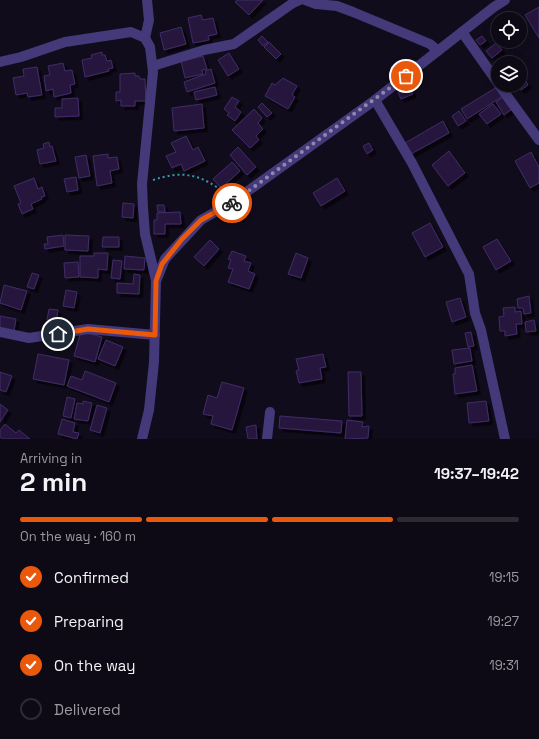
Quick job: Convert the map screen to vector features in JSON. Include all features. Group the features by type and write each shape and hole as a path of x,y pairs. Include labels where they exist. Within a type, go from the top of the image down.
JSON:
{"street":[{"path":"145,38 149,20 147,0"},
{"path":"153,66 204,50 234,44 248,36 293,2 300,0"},
{"path":"305,0 316,4 336,6 353,12 430,44 438,51"},
{"path":"156,281 165,259 201,220 235,200 375,100 505,0"},
{"path":"0,62 21,57 65,42 124,32 131,32 145,38 150,47 153,66 142,184 145,234 156,281 155,335 149,410 142,439"},
{"path":"462,32 491,73"},
{"path":"505,92 539,140"},
{"path":"375,100 412,163 469,274 475,313 481,330 505,439"},
{"path":"0,332 29,338 88,329 155,335"},
{"path":"267,439 270,412"}],"path":[{"path":"142,184 175,174 183,174 212,183 235,200"}],"building":[{"path":"237,0 263,0 249,15 235,2"},
{"path":"539,7 539,38 527,18 527,14"},
{"path":"201,15 203,20 213,18 217,34 208,36 209,40 193,43 188,18"},
{"path":"181,27 186,44 164,50 160,33"},
{"path":"262,36 268,42 263,46 258,40"},
{"path":"482,36 486,41 480,45 476,40"},
{"path":"269,42 281,54 276,59 264,47"},
{"path":"491,47 500,48 502,50 491,57 486,51"},
{"path":"102,52 102,55 105,55 107,61 111,60 113,68 108,69 109,71 85,77 82,60 92,58 91,55"},
{"path":"229,53 239,69 228,76 218,60"},
{"path":"203,56 207,69 202,70 203,74 185,78 181,61"},
{"path":"63,63 65,71 72,70 75,84 70,85 71,93 54,97 53,89 46,91 44,76 50,75 48,66"},
{"path":"37,67 42,95 28,97 27,93 16,95 13,78 24,76 23,69"},
{"path":"211,69 215,83 187,92 184,82 206,74 205,71"},
{"path":"135,73 135,76 139,76 140,79 145,79 146,101 135,101 135,106 121,106 121,100 116,101 116,92 120,92 120,74"},
{"path":"283,78 297,86 292,95 295,97 288,109 265,96 272,83 275,85"},
{"path":"215,87 217,95 196,100 194,92"},
{"path":"410,88 413,94 401,99 398,93"},
{"path":"491,91 491,92 500,92 503,96 467,119 461,109"},
{"path":"232,97 239,101 235,107 241,112 235,121 227,115 229,113 224,109"},
{"path":"503,97 512,109 504,115 496,102"},
{"path":"78,98 79,116 55,117 55,108 62,108 62,99"},
{"path":"262,103 272,113 267,117 258,107"},
{"path":"202,104 204,128 174,131 172,108"},
{"path":"493,104 501,114 487,124 479,114"},
{"path":"254,109 262,118 258,123 263,129 256,136 259,140 250,148 232,130"},
{"path":"459,111 466,121 458,126 452,116"},
{"path":"443,121 449,133 411,154 405,143"},
{"path":"186,136 193,150 198,147 205,161 184,171 181,164 172,168 166,156 176,152 171,143"},
{"path":"49,142 50,147 52,146 56,161 40,164 37,150 44,148 43,144"},
{"path":"369,143 373,150 367,154 363,146"},
{"path":"238,147 256,167 247,175 230,155"},
{"path":"449,151 465,173 448,186 432,165"},
{"path":"531,152 539,167 539,183 530,188 515,161"},
{"path":"108,154 108,158 117,157 119,169 110,171 112,183 97,186 93,156"},
{"path":"86,155 90,176 79,178 75,157"},
{"path":"232,162 240,171 221,188 213,179"},
{"path":"76,177 78,190 67,192 64,179"},
{"path":"34,178 38,189 42,187 45,196 31,204 33,209 22,214 18,204 21,203 14,186"},
{"path":"337,178 345,191 321,206 313,193"},
{"path":"123,203 134,204 133,218 122,217"},
{"path":"157,205 164,205 165,212 158,212"},
{"path":"180,212 181,224 165,224 165,234 154,234 154,220 157,220 157,213"},
{"path":"430,223 443,247 425,257 412,233"},
{"path":"63,235 64,246 45,249 44,244 48,244 47,237"},
{"path":"65,235 89,236 88,251 65,250"},
{"path":"103,237 119,237 119,247 102,247"},
{"path":"497,239 511,261 496,270 483,247"},
{"path":"210,240 219,249 204,266 194,257"},
{"path":"232,251 246,256 244,261 251,263 248,271 255,274 249,289 228,282 233,269 228,268 231,260 228,259"},
{"path":"94,253 108,253 107,270 98,269 98,278 80,277 80,256 94,256"},
{"path":"296,253 308,258 301,278 288,274"},
{"path":"125,256 145,258 144,270 124,269"},
{"path":"113,260 122,261 120,279 111,278"},
{"path":"78,262 79,277 65,278 64,263"},
{"path":"32,273 39,275 34,289 27,287"},
{"path":"134,274 140,275 139,294 117,293 117,283 133,284"},
{"path":"4,285 27,291 21,310 0,303"},
{"path":"66,290 77,292 74,308 63,306"},
{"path":"529,296 531,313 524,314 523,308 518,308 517,299"},
{"path":"460,298 466,317 452,322 446,302"},
{"path":"515,307 515,312 521,311 522,324 516,324 517,334 505,336 505,331 500,331 499,317 504,316 503,308"},
{"path":"49,309 58,310 56,322 47,320"},
{"path":"0,316 16,319 14,331 0,328"},
{"path":"534,320 536,331 526,332 525,322"},
{"path":"81,331 102,337 95,362 74,356"},
{"path":"471,332 474,346 468,347 465,333"},
{"path":"106,340 123,347 115,366 98,359"},
{"path":"470,348 472,361 454,364 452,350"},
{"path":"38,354 69,360 64,385 33,379"},
{"path":"323,354 326,367 320,368 322,379 299,383 296,371 299,370 296,359"},
{"path":"472,365 477,391 455,394 453,374 455,374 455,368"},
{"path":"85,371 116,383 109,402 67,386 71,376 82,380"},
{"path":"0,372 12,376 6,392 0,390"},
{"path":"348,372 361,372 362,416 349,416"},
{"path":"222,382 244,388 232,430 211,424 213,416 203,414 208,395 217,398"},
{"path":"67,397 75,399 71,418 63,416"},
{"path":"83,401 92,403 88,421 74,419 77,403 83,404"},
{"path":"486,401 489,421 469,423 467,403"},
{"path":"0,404 8,410 0,422"},
{"path":"97,405 107,408 100,433 90,430"},
{"path":"280,416 342,421 341,433 279,428"},
{"path":"62,419 75,423 73,432 79,433 77,439 58,434"},
{"path":"347,420 363,422 362,427 369,426 368,438 345,439"},
{"path":"5,424 16,433 19,430 30,439 3,439 0,437 0,430"},
{"path":"256,425 257,439 248,439 246,427"}],"way so far":[{"path":"232,203 406,76"}],"route":[{"path":"58,334 88,329 155,335 156,281 162,264 182,239 201,220 232,203"}]}
